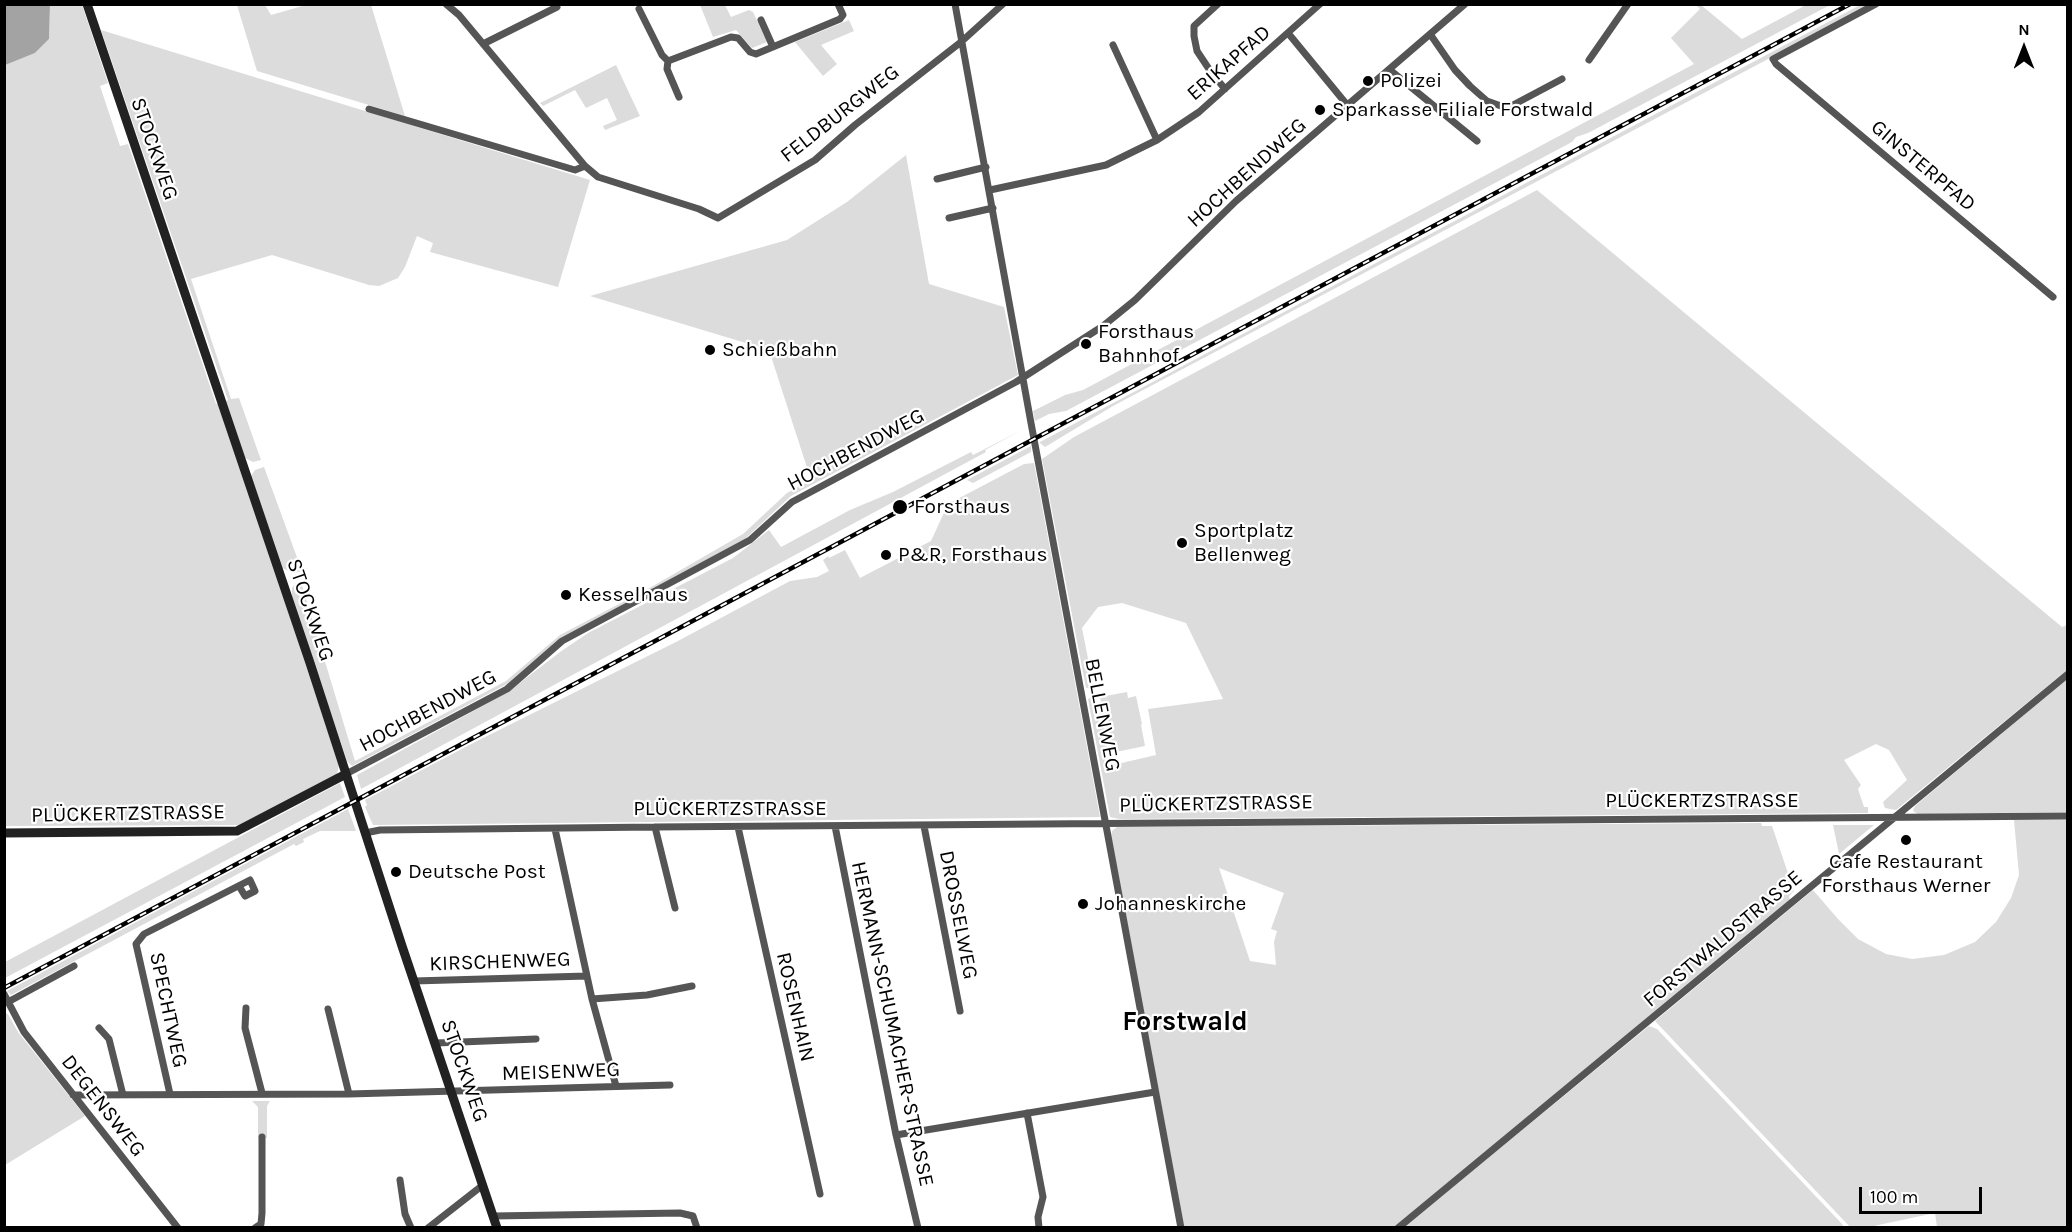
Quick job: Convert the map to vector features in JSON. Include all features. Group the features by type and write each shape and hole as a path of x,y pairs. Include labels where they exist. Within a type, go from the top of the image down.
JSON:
{"street":[{"name":"STOCKWEG","path":"87,4 497,1227"},
{"name":"FELDBURGWEG","path":"446,4 459,15 585,166 598,177 718,218 815,160 872,111 961,42 1003,4"},
{"path":"668,61 731,37 738,38 750,52 756,54 840,19 843,15 838,4"},
{"name":"BELLENWEG","path":"955,4 1181,1227"},
{"path":"1218,4 1194,26 1194,36 1197,51 1210,72 1225,89"},
{"name":"ERIKAPFAD","path":"990,190 1106,165 1157,140 1199,112 1320,4"},
{"name":"HOCHBENDWEG","path":"346,774 507,689 562,641 750,540 792,502 1023,377 1103,326 1136,300 1213,222 1465,4"},
{"path":"1589,60 1628,4"},
{"name":"GINSTERPFAD","path":"1876,4 1773,58 1776,64 2053,297"},
{"path":"483,44 557,7"},
{"path":"639,9 662,55 668,61"},
{"path":"761,20 773,47"},
{"path":"1287,33 1348,106"},
{"path":"1430,34 1455,70 1470,86 1487,101 1501,106 1513,105 1562,79"},
{"path":"1113,45 1157,140"},
{"path":"668,61 667,69 679,97"},
{"path":"1390,70 1477,141"},
{"name":"FELDBURGWEG","path":"369,109 576,170 585,166"},
{"path":"937,179 986,167"},
{"path":"949,218 993,208"},
{"name":"FORSTWALDSTRASSE","path":"1398,1227 2067,674"},
{"name":"PLÜCKERTZSTRASSE","path":"4,833 237,831 346,774"},
{"name":"PLÜCKERTZSTRASSE","path":"365,833 380,830 655,827 2067,816"},
{"name":"HERMANN-SCHUMACHER-STRASSE","path":"835,826 896,1135 918,1227"},
{"name":"DROSSELWEG","path":"924,826 960,1011"},
{"path":"655,827 675,908"},
{"name":"ROSENHAIN","path":"738,827 820,1194"},
{"path":"555,829 592,999 616,1086"},
{"name":"SPECHTWEG","path":"170,1094 136,944 144,934 239,886"},
{"path":"8,1002 74,966"},
{"name":"KIRSCHENWEG","path":"414,981 587,976"},
{"path":"592,999 647,995 692,986"},
{"name":"DEGENSWEG","path":"4,994 21,1028 178,1227"},
{"path":"246,1008 245,1028 262,1093"},
{"path":"328,1009 349,1094"},
{"path":"99,1028 109,1039 123,1095"},
{"path":"436,1043 536,1040"},
{"name":"MEISENWEG","path":"73,1095 349,1094 670,1085"},
{"path":"896,1135 1155,1092"},
{"path":"1026,1113 1043,1197 1038,1217 1039,1227"},
{"path":"255,1227 261,1224 262,1213 262,1137"},
{"path":"400,1180 405,1214 411,1227"},
{"path":"428,1227 483,1185"},
{"path":"493,1216 680,1213 693,1216 698,1227"}],"shaded area":[{"path":"5,4 50,5 49,39 35,53 5,65"},
{"path":"50,5 82,5 108,83 100,86 120,146 128,144 216,404 219,403 339,765 337,774 240,825 5,826 4,65 35,53 49,39"},
{"path":"237,5 265,5 271,15 306,5 371,5 405,116 257,71"},
{"path":"700,5 725,5 731,17 749,10 753,12 767,42 752,48 736,30 713,37"},
{"path":"1696,5 1701,5 1742,39 1806,5 1830,5 1588,133 1576,137 1572,142 1066,411 1049,414 1035,421 1033,411 1065,395 1083,390 1694,64 1671,38 1700,9"},
{"path":"1860,5 1870,5 1113,406 1045,447 1040,443 1040,442"},
{"path":"849,20 854,31 821,45 837,64 823,76 795,42"},
{"path":"101,30 590,180 558,287 430,252 433,243 417,236 405,267 398,278 379,286 369,285 272,255 191,279 231,399 239,398 261,460 253,462 245,458 226,401 228,400"},
{"path":"616,65 640,116 605,130 603,126 617,120 607,98 586,108 575,90 543,106 540,103"},
{"path":"906,155 929,284 1004,307 1018,375 791,496 745,539 560,638 507,684 352,766 347,761 292,598 292,588 296,583 301,582 355,761 506,681 560,635 653,586 743,534 787,493 811,480 769,350 590,296 787,240 847,202"},
{"path":"1537,190 2062,627 2067,625 2067,670 1896,810 1885,808 1883,802 1907,780 1889,750 1876,744 1844,760 1861,785 1858,789 1864,807 1868,807 1868,813 1119,819 1110,817 1088,699 1095,695 1098,709 1102,708 1100,697 1127,692 1128,698 1136,696 1145,746 1111,753 1113,765 1156,755 1148,709 1223,699 1186,623 1122,603 1098,607 1082,628 1094,689 1086,688 1042,459 1074,437"},
{"path":"1022,430 985,450 986,452 361,789 357,775 508,692 588,633 733,558 769,530 781,547 850,510 893,492 971,452 973,455"},
{"path":"1031,446 1031,452 973,483 967,480"},
{"path":"1034,463 1100,817 373,825 365,807 367,805 365,800 477,741 676,642 790,581 817,577 829,571 823,560 828,556 829,558 845,550 860,578 931,541 948,504 1024,464"},
{"path":"264,467 302,571 294,573 282,568 251,476 255,470"},
{"path":"2067,679 2067,812 1918,814 1913,811 1915,806"},
{"path":"340,783 345,797 5,978 5,962"},
{"path":"348,809 356,831 320,831 303,839 304,842 296,846 294,844 11,995 7,991"},
{"path":"2014,820 2067,820 2067,1227 1937,1227 1935,1213 1869,1227 1850,1227 1655,1021 1813,890 1858,939 1886,954 1912,959 1944,955 1975,942 1996,922 2011,898 2019,875"},
{"path":"1761,823 1762,826 1772,826 1794,891 1789,896 1790,900 1394,1227 1184,1227 1111,836 1112,831 1117,827","holes":["1219,868 1284,893 1271,929 1277,931 1274,942 1276,965 1250,961"]},
{"path":"1833,825 1874,825 1839,854"},
{"path":"5,1013 85,1116 5,1165"},
{"path":"1649,1026 1657,1029 1843,1225 1842,1227 1404,1227"},
{"path":"252,1101 270,1101 267,1106 267,1138 258,1138 258,1107"}],"railway":[{"path":"4,988 1850,4"}],"place":[{"name":"Polizei","path":"1368,81"},
{"name":"Sparkasse Filiale Forstwald","path":"1320,110"},
{"name":"Forsthaus Bahnhof","path":"1086,344"},
{"name":"Schießbahn","path":"710,350"},
{"name":"Forsthaus","path":"900,507"},
{"name":"Sportplatz Bellenweg","path":"1182,543"},
{"name":"P&R, Forsthaus","path":"886,555"},
{"name":"Kesselhaus","path":"566,595"},
{"name":"Cafe Restaurant Forsthaus Werner","path":"1906,840"},
{"name":"Deutsche Post","path":"396,872"},
{"name":"Johanneskirche","path":"1083,904"}],"district":[{"name":"Forstwald","path":"1185,1022"}]}
